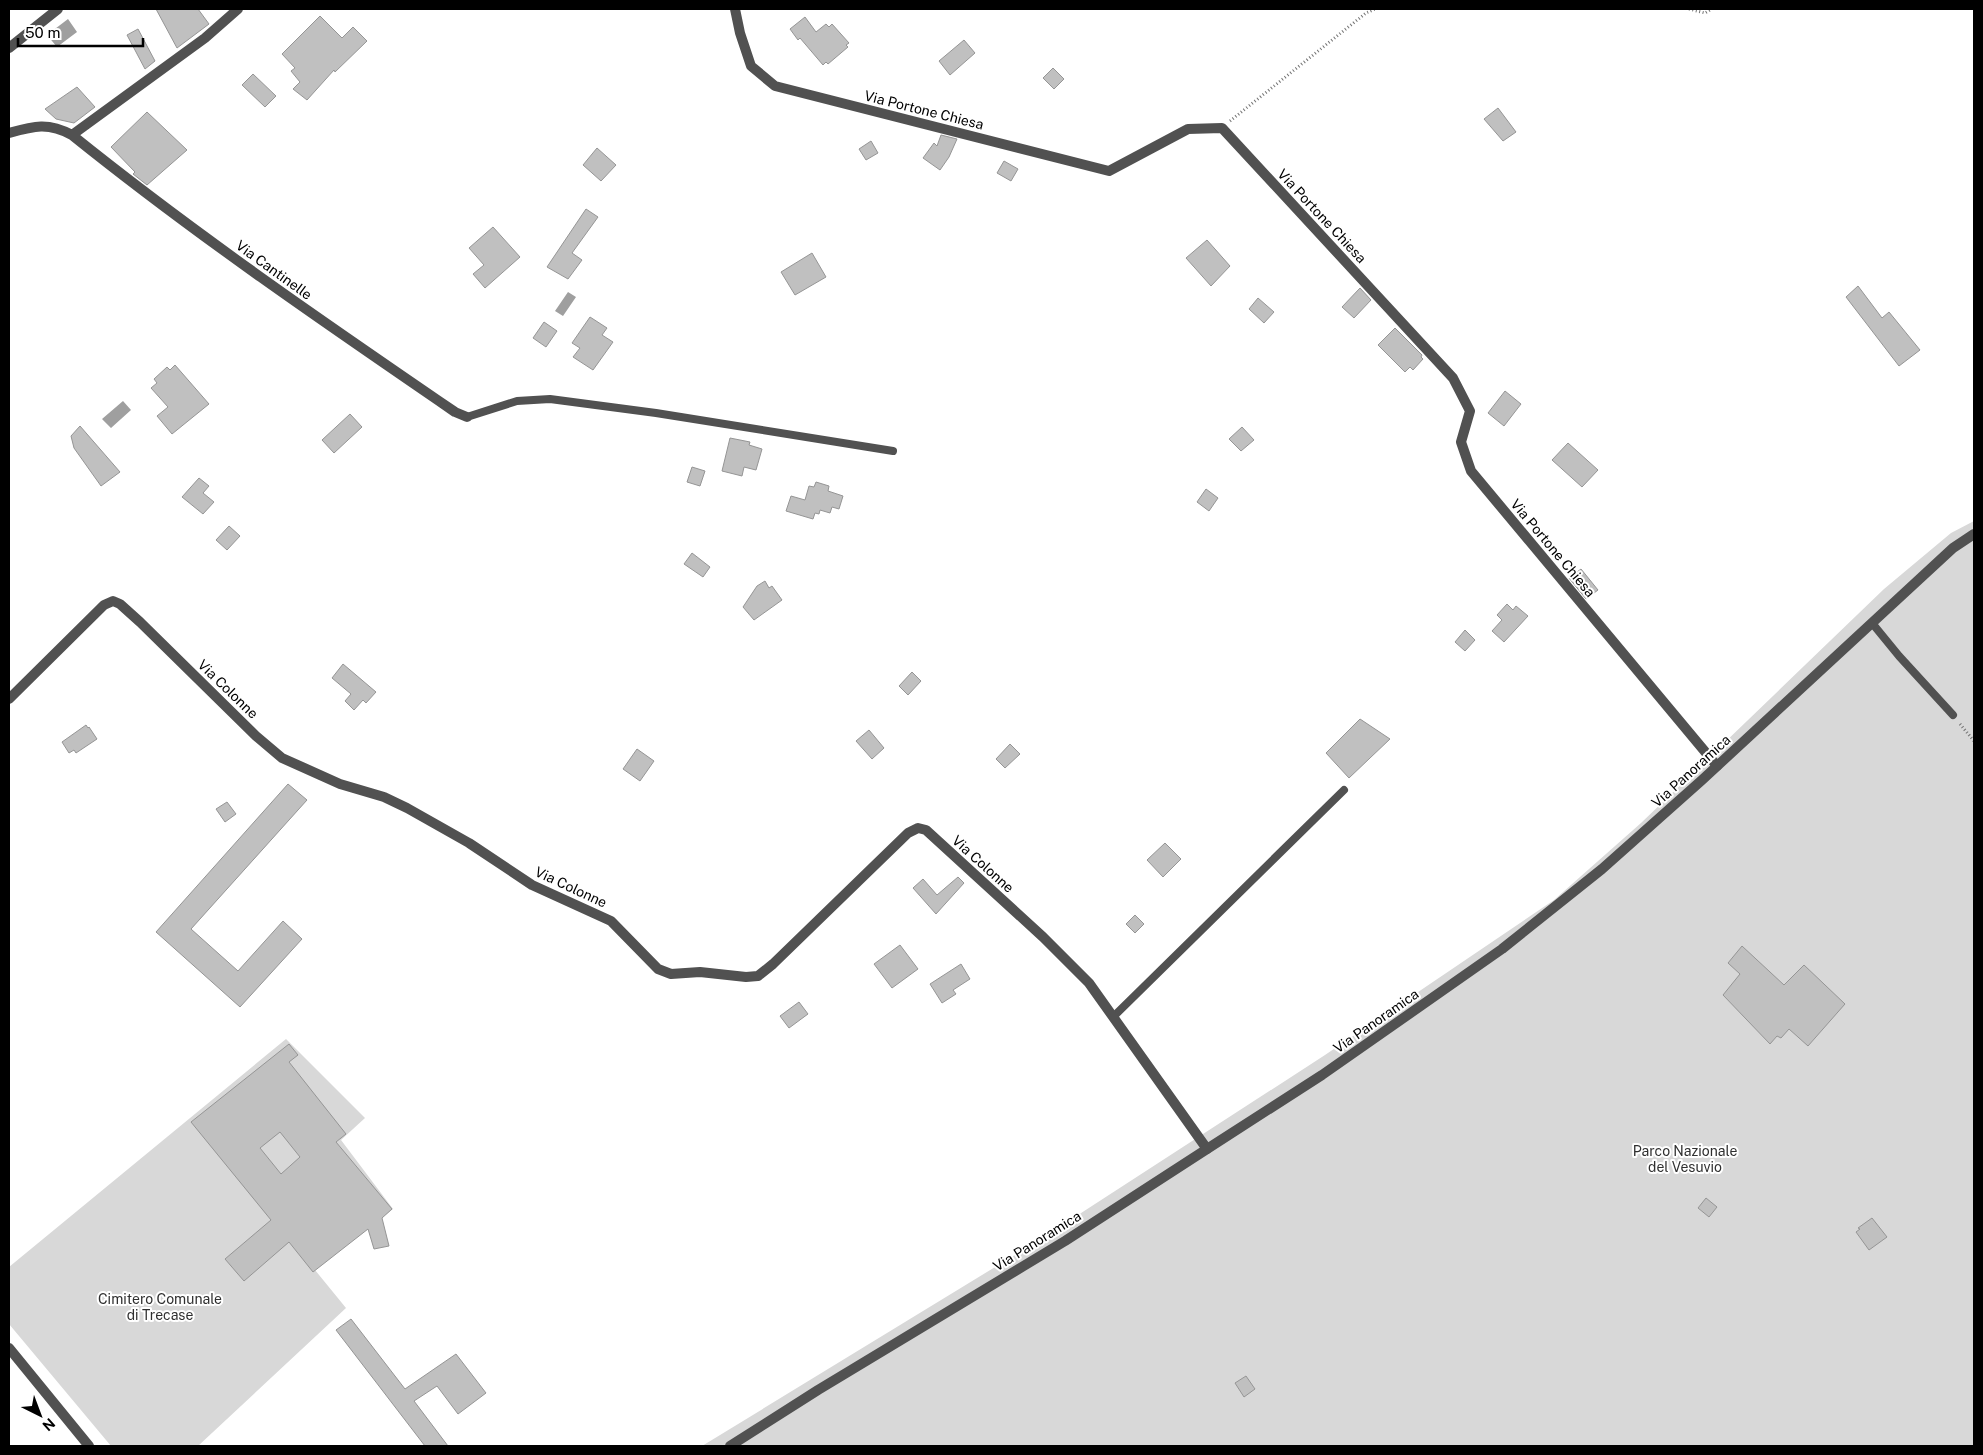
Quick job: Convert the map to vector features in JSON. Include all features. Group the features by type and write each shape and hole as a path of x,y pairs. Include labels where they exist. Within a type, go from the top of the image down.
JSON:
{"street":[{"path":"9,48 58,9"},
{"path":"72,136 198,43 238,9"},
{"name":"Via Portone Chiesa","path":"735,9 740,33 751,66 775,86 1109,171 1188,129 1222,128 1454,378 1470,412 1461,442 1471,471 1717,766"},
{"name":"Via Cantinelle","path":"9,133 44,125 60,129 72,136 139,189 335,330 455,412 467,417"},
{"name":"Via Panoramica","path":"730,1446 818,1390 1065,1241 1322,1075 1502,949 1602,869 1717,766 1953,548 1974,534"},
{"name":"Via Colonne","path":"9,699 104,605 113,601 120,604 140,622 256,736 282,758 340,784 384,798 407,808 469,843 532,885 611,921 658,970 671,974 700,972 746,977 758,976 780,958 908,833 918,828 926,830 1043,937 1089,983 1207,1149"},
{"path":"9,1348 89,1446"}],"lane":[{"path":"467,417 517,401 550,400 656,413 893,451"},
{"path":"1872,623 1898,656 1952,715"},
{"path":"1113,1017 1344,790"}],"path":[{"path":"1222,128 1366,13 1375,9"},
{"path":"1689,9 1705,13 1712,9"},
{"path":"1952,715 1974,741"}],"green space":[{"name":"Parco Nazionale del Vesuvio","path":"1974,521 1974,1446 702,1446 1041,1239 1325,1055 1554,900 1641,823 1884,589 1951,533"},
{"name":"Cimitero Comunale di Trecase","path":"286,1039 365,1118 341,1140 393,1209 315,1270 346,1308 198,1446 111,1446 9,1324 9,1267"}],"shaded area":[{"path":"68,19 77,32 57,47 47,35"},
{"path":"568,292 576,297 563,316 555,311"},
{"path":"123,401 131,410 111,428 102,419"}],"building":[{"path":"156,9 198,9 209,24 177,48"},
{"path":"320,16 342,38 353,27 367,41 335,72 334,70 307,100 293,89 300,82 291,71 295,68 282,54"},
{"path":"805,17 816,32 826,24 829,27 832,24 849,43 846,45 848,47 828,64 826,62 823,65 800,38 798,40 790,29"},
{"path":"138,29 155,61 145,69 127,35"},
{"path":"964,40 975,53 950,75 939,61"},
{"path":"1053,68 1064,79 1054,89 1043,78"},
{"path":"253,74 276,96 265,107 242,85"},
{"path":"77,87 95,107 74,123 56,119 45,109"},
{"path":"1498,108 1516,132 1503,141 1484,119"},
{"path":"147,112 187,150 147,185 133,174 135,172 111,147"},
{"path":"941,135 957,139 949,157 940,170 923,158 934,143 937,146"},
{"path":"871,141 878,153 866,160 859,149"},
{"path":"597,148 616,165 601,181 583,165"},
{"path":"1004,161 1018,169 1011,181 997,173"},
{"path":"586,209 598,217 572,253 582,260 568,279 547,267"},
{"path":"493,227 520,257 485,288 473,274 484,265 469,248"},
{"path":"1207,240 1230,266 1211,286 1186,258"},
{"path":"812,253 826,277 795,295 781,272"},
{"path":"1858,286 1882,318 1889,312 1920,350 1899,366 1846,297"},
{"path":"1360,288 1371,300 1354,318 1342,307"},
{"path":"1258,298 1274,312 1264,323 1249,309"},
{"path":"590,317 607,328 602,335 613,342 593,370 573,357 580,348 572,343"},
{"path":"544,322 557,331 546,347 533,338"},
{"path":"1395,328 1422,355 1423,359 1413,370 1410,367 1405,372 1378,345"},
{"path":"175,365 209,404 172,434 157,416 168,407 151,388 157,383 154,379 167,367 170,370"},
{"path":"1505,391 1521,404 1504,426 1488,413"},
{"path":"350,414 362,427 334,453 322,440"},
{"path":"80,426 120,472 101,486 74,448 71,436"},
{"path":"1242,427 1254,440 1241,451 1229,439"},
{"path":"730,438 750,442 749,445 762,449 756,470 744,467 742,476 722,471"},
{"path":"1568,443 1598,470 1582,487 1552,460"},
{"path":"692,467 705,471 700,486 687,482"},
{"path":"199,478 209,486 203,493 214,502 203,514 182,497"},
{"path":"816,482 829,486 828,491 843,496 839,509 832,507 830,513 820,510 819,514 815,513 813,519 786,511 791,496 805,500 809,486 814,487"},
{"path":"1206,489 1218,498 1209,511 1197,502"},
{"path":"229,526 240,536 227,550 216,540"},
{"path":"692,553 710,567 703,577 684,564"},
{"path":"1581,569 1598,590 1586,599 1569,578"},
{"path":"765,581 769,588 772,586 782,600 754,620 743,607 757,586"},
{"path":"1507,604 1513,610 1516,606 1528,616 1504,642 1492,631 1502,620 1497,615"},
{"path":"1465,630 1475,640 1465,651 1455,642"},
{"path":"343,664 376,692 366,703 363,700 354,710 345,701 351,694 332,678"},
{"path":"912,672 921,681 908,695 899,686"},
{"path":"1360,719 1390,739 1349,778 1326,753"},
{"path":"86,725 97,739 76,753 74,750 69,753 62,742"},
{"path":"869,730 884,748 872,759 856,741"},
{"path":"1010,744 1020,754 1005,768 996,759"},
{"path":"637,749 654,761 640,781 623,769"},
{"path":"288,784 307,800 191,929 238,971 283,921 302,939 240,1007 156,932"},
{"path":"227,802 236,814 225,822 216,809"},
{"path":"1165,843 1181,859 1163,877 1147,860"},
{"path":"958,877 964,883 936,914 913,888 923,879 937,895"},
{"path":"1135,915 1144,924 1135,933 1126,924"},
{"path":"900,945 918,969 892,988 874,964"},
{"path":"1742,946 1784,985 1804,965 1845,1004 1808,1046 1789,1029 1781,1038 1777,1036 1770,1044 1723,995 1740,974 1728,963"},
{"path":"961,964 970,979 953,990 956,994 942,1003 930,984"},
{"path":"799,1002 808,1014 789,1028 780,1016"},
{"path":"289,1044 298,1055 289,1062 346,1134 336,1142 392,1209 382,1218 389,1246 374,1249 368,1229 313,1272 289,1242 244,1281 225,1259 271,1220 191,1122","holes":["280,1132 300,1157 281,1174 260,1148"]},
{"path":"1706,1198 1717,1207 1709,1217 1698,1208"},
{"path":"1872,1218 1887,1237 1869,1250 1856,1232 1860,1229 1858,1228"},
{"path":"351,1319 405,1389 456,1354 486,1393 458,1414 437,1386 414,1401 448,1446 425,1446 336,1330"},
{"path":"1246,1376 1255,1389 1244,1397 1235,1383"}]}
